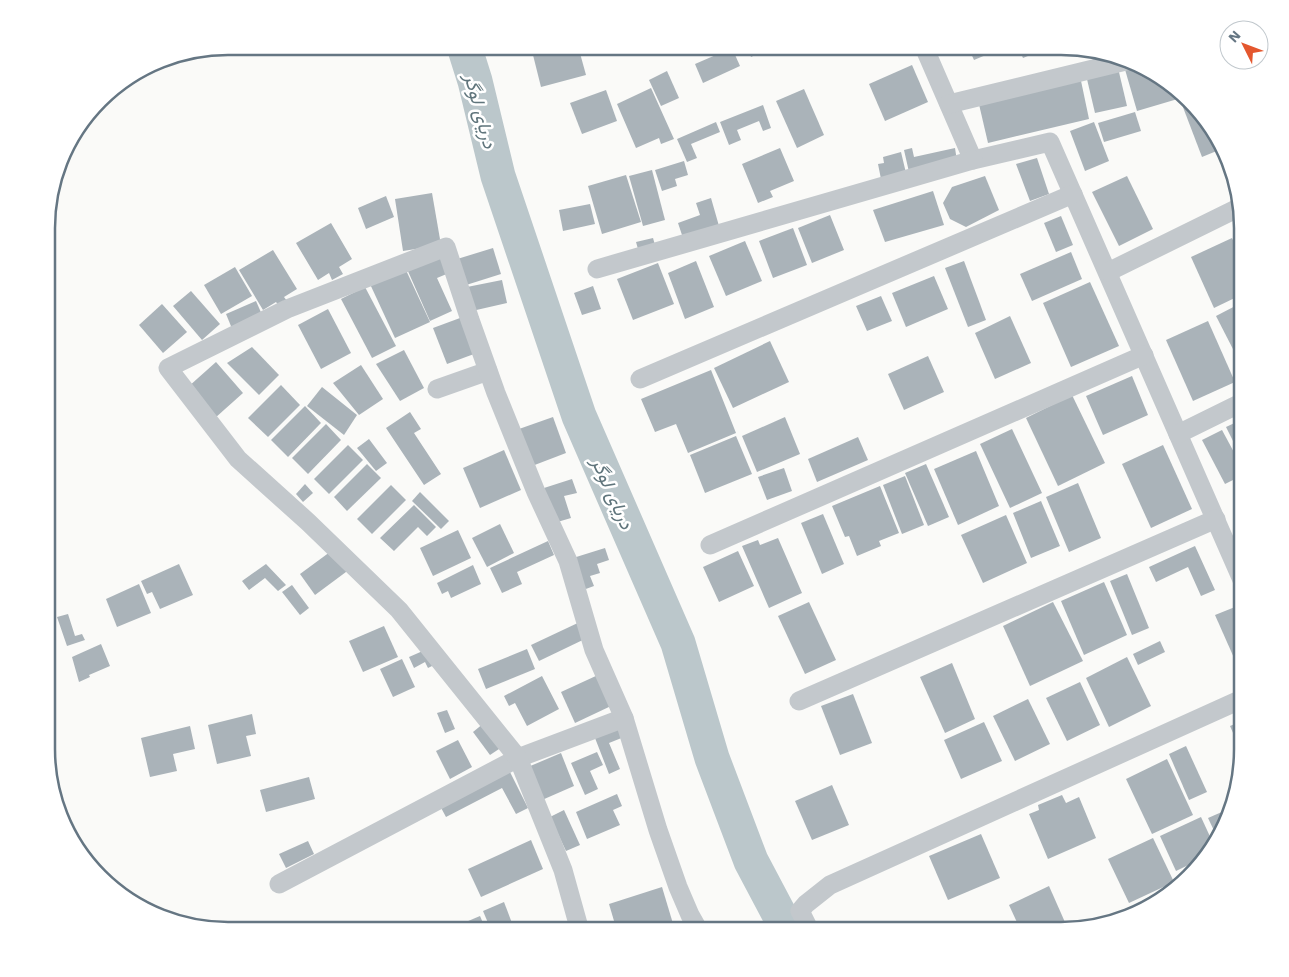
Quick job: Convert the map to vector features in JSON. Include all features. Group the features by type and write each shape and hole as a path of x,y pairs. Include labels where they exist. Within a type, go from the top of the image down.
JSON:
{"street":[{"path":"928,55 973,160"},
{"path":"949,104 1114,64"},
{"path":"597,269 973,160 1050,142 1234,561"},
{"path":"640,379 1073,194"},
{"path":"1108,272 1233,210"},
{"path":"578,922 563,870 518,758 400,610 308,522 238,459 168,368 286,309 446,247 488,371 536,492 568,561 594,650 624,718 658,830 675,879 694,922"},
{"path":"710,545 1144,355"},
{"path":"437,389 488,371"},
{"path":"1178,434 1234,406"},
{"path":"798,702 1216,519"},
{"path":"805,922 800,912 806,904 830,885 1234,703"},
{"path":"279,884 518,758 624,718"}],"building":[{"path":"533,55 580,55 586,75 541,87"},
{"path":"716,55 735,55 740,66 703,83 695,64"},
{"path":"972,55 986,55 974,60"},
{"path":"912,65 928,102 885,121 869,84"},
{"path":"1124,67 1147,78 1176,99 1137,111"},
{"path":"1118,68 1127,106 1095,113 1086,75"},
{"path":"667,71 679,98 661,106 649,80"},
{"path":"1080,76 1089,119 988,143 978,100"},
{"path":"651,88 674,139 661,144 659,138 636,148 617,104"},
{"path":"804,89 824,135 797,148 776,101"},
{"path":"606,90 617,121 582,134 570,103"},
{"path":"763,105 771,128 763,131 759,121 737,130 741,140 729,145 720,122"},
{"path":"1182,105 1198,123 1216,151 1202,157"},
{"path":"1135,112 1141,131 1104,142 1098,123"},
{"path":"716,122 720,132 691,144 697,158 687,162 677,139"},
{"path":"1094,122 1109,161 1085,171 1070,131"},
{"path":"780,148 794,181 770,191 773,197 758,203 742,164"},
{"path":"912,148 914,157 955,148 957,161 909,172 904,150"},
{"path":"901,152 906,173 881,179 878,164 884,163 883,157"},
{"path":"1037,158 1049,194 1030,201 1016,164"},
{"path":"684,161 688,175 675,179 677,186 662,191 655,170"},
{"path":"652,170 665,220 643,226 629,176"},
{"path":"626,175 641,222 602,234 588,186"},
{"path":"985,176 999,210 966,227 950,219 943,203 952,187"},
{"path":"1127,176 1153,229 1119,246 1092,192"},
{"path":"933,191 944,225 885,242 873,210"},
{"path":"432,193 441,245 403,251 395,199"},
{"path":"386,196 394,217 366,229 358,208"},
{"path":"711,198 719,226 683,238 678,223 700,215 696,203"},
{"path":"590,204 595,224 563,231 559,210"},
{"path":"830,215 844,250 812,263 798,228"},
{"path":"1061,216 1073,245 1056,252 1044,223"},
{"path":"331,223 352,259 339,267 343,274 332,280 329,273 318,280 296,243"},
{"path":"793,228 807,265 773,278 759,241"},
{"path":"653,238 655,245 638,249 636,242"},
{"path":"1232,238 1234,242 1234,298 1214,308 1191,257"},
{"path":"745,241 762,281 726,296 709,256"},
{"path":"493,248 501,274 463,286 454,260"},
{"path":"273,250 297,289 284,297 287,301 279,306 276,302 263,310 239,270"},
{"path":"1071,252 1082,279 1032,301 1020,274"},
{"path":"441,255 449,273 437,278 452,311 430,321 407,269"},
{"path":"696,261 714,307 685,319 668,273"},
{"path":"964,261 986,320 968,327 945,268"},
{"path":"658,263 674,304 633,320 617,279"},
{"path":"235,267 252,296 221,314 204,285"},
{"path":"405,268 430,322 395,338 370,284"},
{"path":"934,276 948,309 906,327 892,293"},
{"path":"502,280 507,303 472,311 467,287"},
{"path":"1090,282 1119,346 1071,367 1043,303"},
{"path":"593,286 601,309 582,315 574,293"},
{"path":"365,287 396,346 372,358 341,299"},
{"path":"191,291 220,324 202,340 173,306"},
{"path":"881,296 892,321 867,331 856,306"},
{"path":"256,301 263,317 233,331 226,314"},
{"path":"162,304 187,332 163,353 139,325"},
{"path":"1234,307 1234,351 1216,316"},
{"path":"328,309 351,353 321,369 298,325"},
{"path":"1010,316 1031,363 995,379 975,333"},
{"path":"460,318 474,354 447,364 433,328"},
{"path":"1208,321 1234,382 1193,401 1166,340"},
{"path":"770,341 789,382 733,408 714,368"},
{"path":"252,347 279,375 259,395 227,363"},
{"path":"404,350 424,388 400,401 376,364"},
{"path":"928,356 944,392 904,410 888,374"},
{"path":"216,362 243,393 215,418 188,387"},
{"path":"361,365 383,399 359,415 333,383"},
{"path":"711,370 736,433 688,453 676,424 655,432 641,399"},
{"path":"1132,376 1148,415 1103,435 1086,396"},
{"path":"281,385 300,405 268,437 248,418"},
{"path":"322,387 357,415 344,435 307,406"},
{"path":"1072,395 1105,463 1058,486 1026,418"},
{"path":"305,406 321,423 288,457 271,440"},
{"path":"410,412 421,429 414,433 441,474 424,485 386,428"},
{"path":"553,417 566,453 532,466 519,429"},
{"path":"785,417 800,454 757,472 742,436"},
{"path":"1234,423 1234,443 1226,427"},
{"path":"326,424 341,440 308,474 292,458"},
{"path":"1012,429 1042,493 1010,508 980,444"},
{"path":"1222,430 1234,452 1234,480 1225,484 1202,440"},
{"path":"736,436 752,474 705,493 690,455"},
{"path":"858,437 868,460 817,482 808,459"},
{"path":"369,439 387,463 376,471 357,448"},
{"path":"348,445 363,460 329,494 314,479"},
{"path":"1163,445 1192,509 1151,528 1122,464"},
{"path":"504,450 521,490 480,508 463,468"},
{"path":"976,451 999,506 958,525 934,469"},
{"path":"367,464 381,478 347,511 334,497"},
{"path":"926,464 949,517 928,526 905,473"},
{"path":"784,468 792,491 767,500 758,477"},
{"path":"905,476 924,525 902,534 883,485"},
{"path":"572,479 577,493 564,496 571,518 554,523 544,488"},
{"path":"1078,483 1101,538 1069,552 1046,497"},
{"path":"305,484 313,493 303,502 296,494"},
{"path":"391,485 406,500 372,534 357,519"},
{"path":"880,486 899,533 879,541 881,546 857,556 849,536 845,537 832,506"},
{"path":"420,492 449,521 441,529 412,501"},
{"path":"1041,501 1060,546 1031,558 1013,513"},
{"path":"414,505 436,527 427,536 418,527 394,551 380,538"},
{"path":"823,514 844,564 822,574 801,523"},
{"path":"1006,515 1027,563 983,583 961,535"},
{"path":"500,524 514,553 487,567 472,538"},
{"path":"458,530 471,558 433,576 420,548"},
{"path":"778,538 802,593 769,608 742,546 758,540 760,545"},
{"path":"548,541 554,555 517,572 522,584 502,593 490,568"},
{"path":"1195,546 1215,590 1201,596 1188,567 1156,582 1149,567"},
{"path":"605,548 609,560 597,564 600,573 590,576 594,586 583,590 573,558"},
{"path":"334,549 350,569 315,595 300,574"},
{"path":"738,551 754,586 719,602 703,567"},
{"path":"179,564 193,595 160,609 152,592 147,594 141,581"},
{"path":"266,564 286,585 278,591 265,578 249,590 242,581"},
{"path":"473,565 481,584 451,598 448,591 442,594 437,583"},
{"path":"1127,574 1149,628 1132,635 1110,581"},
{"path":"1104,582 1127,635 1084,655 1061,601"},
{"path":"139,584 151,613 117,627 106,599"},
{"path":"292,585 309,608 300,615 282,592"},
{"path":"809,602 836,660 805,674 778,616"},
{"path":"1053,602 1083,661 1030,686 1003,626"},
{"path":"1234,607 1234,658 1215,615"},
{"path":"68,614 75,636 82,634 85,640 67,646 57,617"},
{"path":"582,621 589,637 539,661 531,645"},
{"path":"384,626 398,657 363,672 349,641"},
{"path":"1160,641 1165,652 1138,665 1133,654"},
{"path":"101,644 110,666 89,675 90,677 79,682 72,657"},
{"path":"527,649 535,669 486,689 478,669"},
{"path":"425,650 436,664 428,668 425,662 414,668 409,657"},
{"path":"1127,657 1151,706 1109,727 1086,678"},
{"path":"402,659 415,687 393,697 380,669"},
{"path":"952,663 975,719 945,733 920,677"},
{"path":"598,675 611,706 575,723 561,692"},
{"path":"542,676 559,709 527,726 515,703 509,706 504,696"},
{"path":"1080,682 1100,725 1067,741 1046,698"},
{"path":"853,694 872,743 840,755 821,706"},
{"path":"1028,699 1050,744 1015,761 993,716"},
{"path":"447,710 455,729 445,733 437,713"},
{"path":"252,714 256,734 246,736 251,756 217,764 208,725"},
{"path":"984,722 1002,761 961,779 944,740"},
{"path":"484,723 502,747 490,755 473,732"},
{"path":"1234,724 1234,735 1230,726"},
{"path":"190,726 195,749 173,754 177,771 150,777 141,738"},
{"path":"620,728 624,737 609,743 620,769 609,774 595,738"},
{"path":"458,740 472,767 450,779 436,751"},
{"path":"1186,746 1207,792 1189,800 1169,754"},
{"path":"597,752 603,765 590,771 598,789 585,795 571,763"},
{"path":"561,753 574,786 542,800 528,767"},
{"path":"1167,759 1193,815 1152,834 1126,779"},
{"path":"508,768 528,808 516,814 502,788 446,817 439,804"},
{"path":"309,777 315,799 266,812 260,790"},
{"path":"832,785 849,825 812,840 795,801"},
{"path":"617,794 622,806 613,810 620,825 587,839 576,812"},
{"path":"1062,795 1066,803 1079,797 1096,838 1048,859 1029,814 1039,810 1038,805"},
{"path":"564,810 580,845 566,851 550,817"},
{"path":"1222,812 1214,830 1208,818"},
{"path":"1201,817 1210,836 1191,863 1176,871 1160,836"},
{"path":"981,834 1000,878 948,900 929,856"},
{"path":"1153,838 1173,880 1167,885 1129,903 1108,859"},
{"path":"531,840 543,869 481,897 468,869"},
{"path":"308,841 314,854 286,868 279,854"},
{"path":"1049,886 1065,922 1017,922 1009,905"},
{"path":"662,887 672,922 614,922 609,904"},
{"path":"504,902 512,922 488,922 483,911"},
{"path":"480,916 483,922 466,922"}],"waterway":[{"name":"دریای لوگر","path":"467,55 498,176 579,416 678,643 712,758 751,861 783,922"}]}
